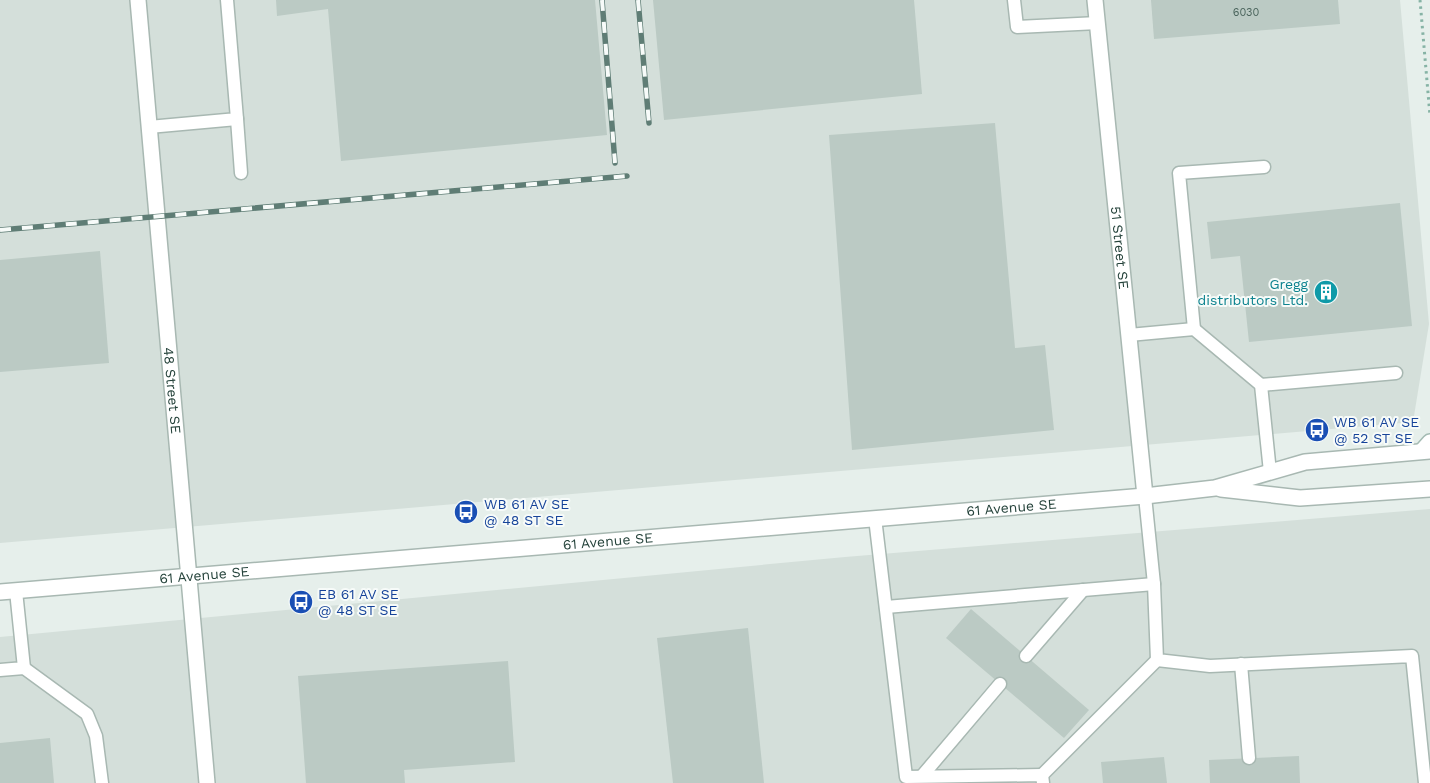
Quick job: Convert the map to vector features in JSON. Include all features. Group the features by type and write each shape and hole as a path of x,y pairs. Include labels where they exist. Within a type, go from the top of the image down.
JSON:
{"street":[{"name":"48 Street SE","path":"138,0 207,783"},
{"name":"51 Street SE","path":"1095,0 1145,496"},
{"name":"61 Avenue SE","path":"0,592 1145,496 1214,488 1305,462 1427,448"},
{"name":"61 Avenue SE","path":"1214,488 1300,498 1430,489"}],"lane":[{"path":"227,0 241,172"},
{"path":"1014,0 1017,27 1098,23"},
{"path":"149,127 237,119"},
{"path":"1264,167 1179,173 1194,329 1261,385 1270,472"},
{"path":"1129,335 1194,329"},
{"path":"1261,385 1396,373"},
{"path":"876,518 906,776 1043,779 1157,660 1154,584 1145,496"},
{"path":"886,607 1154,584"},
{"path":"16,590 24,668"},
{"path":"1026,656 1082,590"},
{"path":"1157,660 1210,666 1412,656 1425,783"},
{"path":"1241,664 1249,758"},
{"path":"0,670 24,668 86,714 96,736 102,783"},
{"path":"922,776 1000,684"}],"path":[{"path":"1420,0 1430,116"}],"shaded area":[{"path":"0,0 1400,0 1429,324 1413,422 0,543"},
{"path":"1430,509 1430,783 0,783 0,637 845,557"}],"building":[{"path":"276,0 595,0 607,135 341,161 328,9 277,16"},
{"path":"653,0 914,0 922,94 664,120"},
{"path":"1151,0 1338,0 1340,24 1154,39"},
{"path":"995,123 1015,348 1045,345 1054,430 852,450 829,135"},
{"name":"Gregg distributors Ltd.","path":"1400,203 1412,326 1249,342 1240,256 1211,259 1207,222"},
{"path":"100,251 109,363 0,372 0,260"},
{"path":"971,609 1089,710 1064,738 946,638"},
{"path":"748,628 764,783 673,783 657,638"},
{"path":"508,661 515,762 404,770 405,783 306,783 298,676"},
{"path":"50,738 54,783 0,783 0,743"},
{"path":"1299,756 1300,783 1210,783 1209,760"},
{"path":"1164,757 1167,783 1103,783 1101,762"}],"railway":[{"path":"602,0 615,163"},
{"path":"638,0 649,123"},
{"path":"0,230 627,176"}],"place":[{"name":"Gregg distributors Ltd.","path":"1326,292"},
{"name":"WB 61 AV SE @ 52 ST SE","path":"1317,430"},
{"name":"WB 61 AV SE @ 48 ST SE","path":"466,512"},
{"name":"EB 61 AV SE @ 48 ST SE","path":"301,602"}]}
